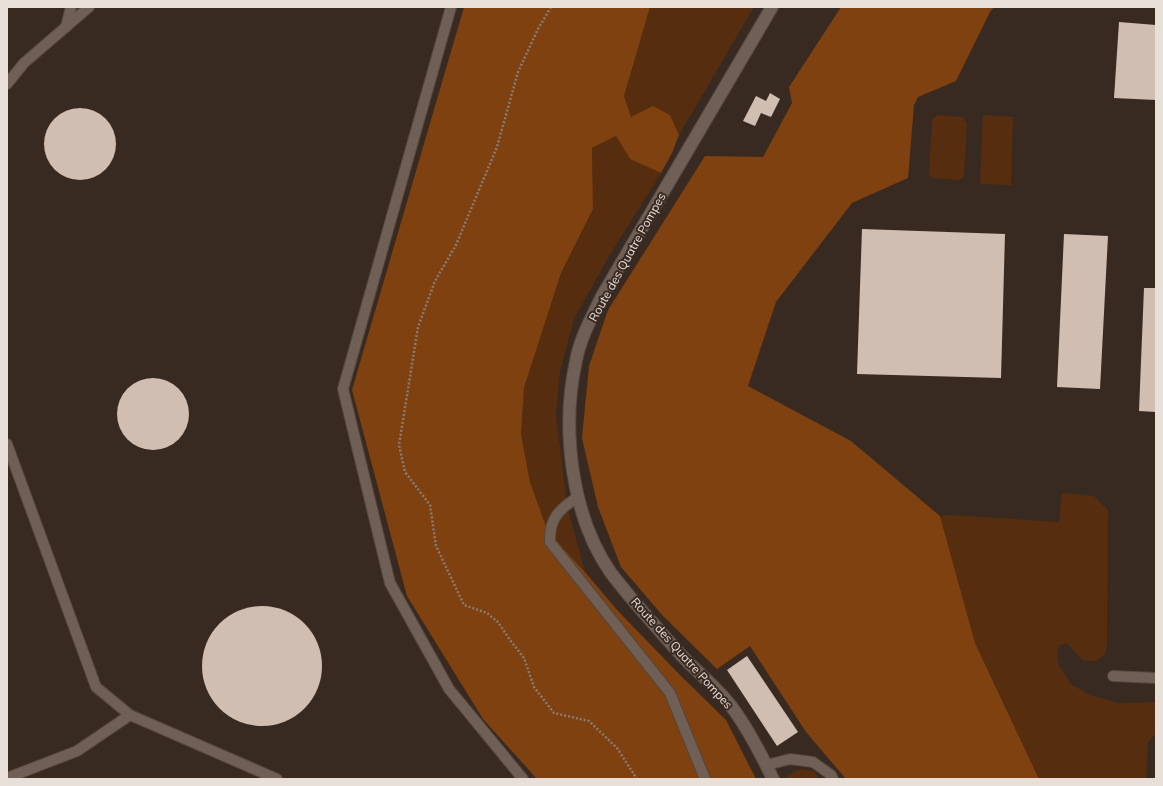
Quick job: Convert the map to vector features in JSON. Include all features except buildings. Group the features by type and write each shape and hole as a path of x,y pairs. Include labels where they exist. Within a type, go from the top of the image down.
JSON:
{"street":[{"name":"Route des Quatre Pompes","path":"772,7 602,296 584,334 576,360 571,386 569,417 570,455 578,497 586,526 598,553 611,573 635,603 683,657 731,705 750,735 773,779"}],"lane":[{"path":"66,27 71,7"},
{"path":"7,84 24,63 89,7"},
{"path":"451,7 343,389 390,583 449,689 523,779"},
{"path":"7,444 96,687 130,715 277,779"},
{"path":"578,497 565,506 556,515 551,524 550,542 670,693 705,779"},
{"path":"1113,676 1156,678"},
{"path":"7,778 77,751 130,715"},
{"path":"767,765 790,759 813,762 833,779"}],"path":[{"path":"551,7 538,29 518,72 497,147 456,245 435,281 418,327 399,445 406,472 430,505 436,546 464,605 487,613 498,622 524,658 534,687 554,714 589,721 617,748 637,779"}],"shaded area":[{"path":"464,7 650,7 624,96 631,117 653,106 670,115 679,135 672,153 661,173 630,159 616,136 592,148 593,209 561,273 524,388 521,434 530,482 548,532 618,611 726,720 756,779 537,779 483,719 407,596 352,390"},
{"path":"650,7 754,7 679,135 670,115 631,117 624,96"},
{"path":"841,7 994,7 990,12 956,81 918,97 914,105 908,178 852,203 776,302 748,386 851,441 940,516 975,643 1039,779 846,779 806,732 750,646 717,669 663,616 621,567 598,507 582,438 589,366 608,310 705,156 763,157 792,103 789,87"},
{"path":"937,115 963,117 967,124 964,176 960,180 932,178 929,174 932,120"},
{"path":"983,115 1013,117 1011,185 980,184"},
{"path":"616,136 630,159 661,173 609,256 574,319 560,371 556,414 567,505 585,572 548,532 530,482 521,434 524,388 561,273 593,209 592,148"},
{"path":"1062,493 1094,496 1108,510 1107,645 1105,655 1095,661 1082,660 1067,643 1060,645 1057,651 1059,666 1071,684 1090,695 1118,703 1156,702 1156,733 1148,742 1146,779 1039,779 975,643 940,516 953,515 1059,522"},
{"path":"801,769 814,771 819,779 788,779 787,776"}]}
